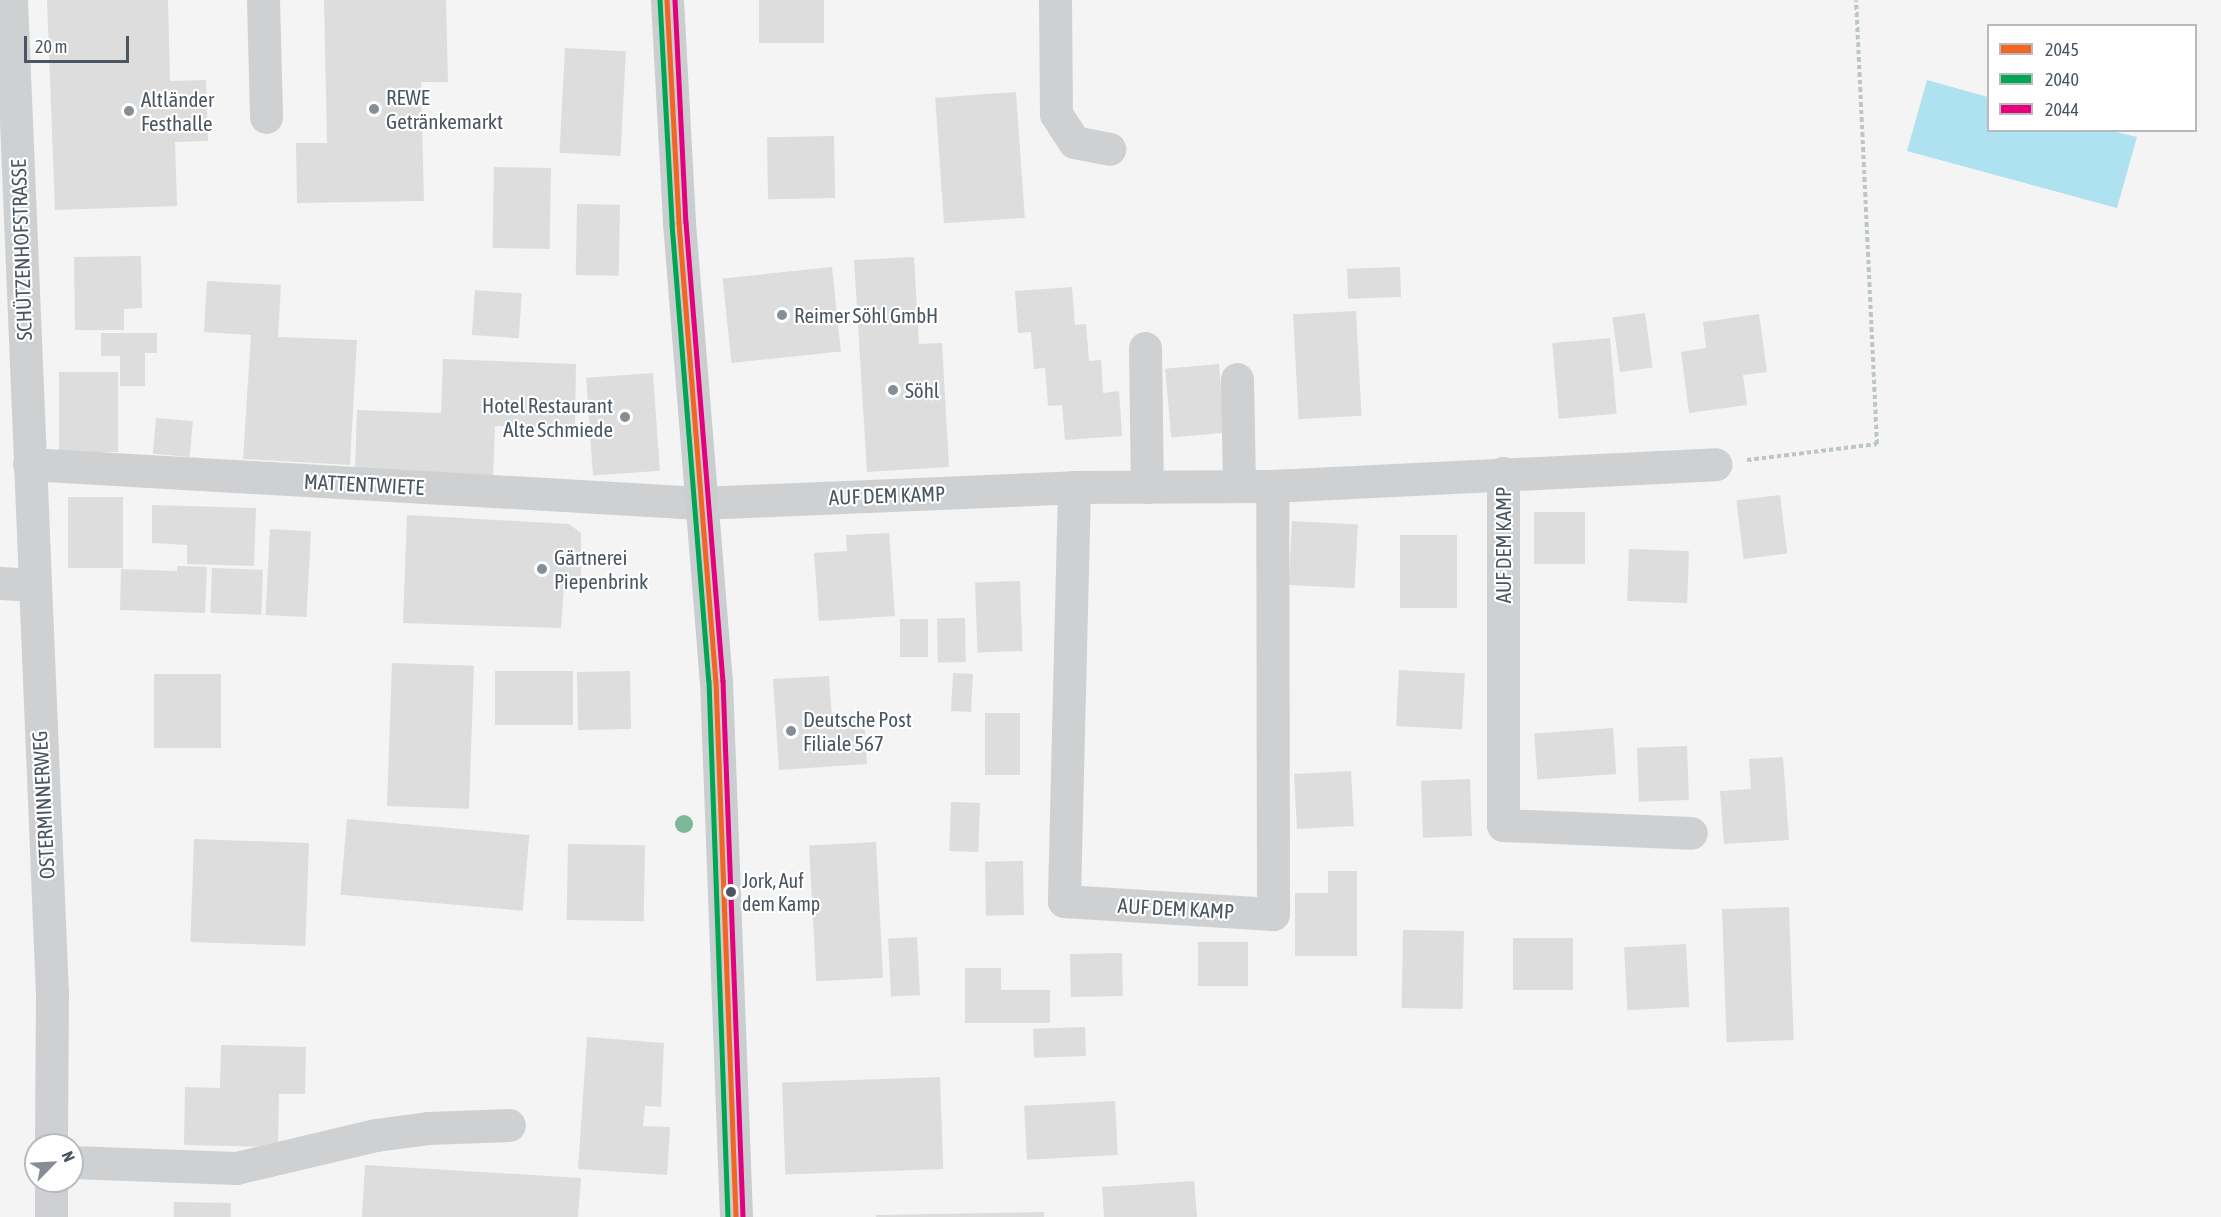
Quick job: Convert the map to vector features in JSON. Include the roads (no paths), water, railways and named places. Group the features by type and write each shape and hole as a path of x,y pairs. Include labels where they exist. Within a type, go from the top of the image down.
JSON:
{"main road":[{"path":"667,0 679,223 716,681 736,1217"}],"street":[{"name":"SCHÜTZENHOFSTRASSE","path":"11,0 11,281 29,464"},
{"path":"263,0 266,117"},
{"path":"1055,0 1056,114 1074,142 1109,149"},
{"path":"1145,348 1147,487"},
{"path":"1237,379 1239,486"},
{"name":"MATTENTWIETE","path":"29,464 700,503"},
{"name":"OSTERMINNERWEG","path":"29,464 52,993 51,1133"},
{"name":"AUF DEM KAMP","path":"700,503 1074,487 1272,486 1715,464"},
{"name":"AUF DEM KAMP","path":"1503,473 1503,825 1691,833"},
{"name":"AUF DEM KAMP","path":"1074,487 1064,901 1274,914 1272,486"},
{"path":"0,583 33,585"},
{"path":"84,1162 237,1168 375,1135 428,1128 509,1125"},
{"path":"51,1193 51,1217"}],"water":[{"path":"1927,80 1987,97 1987,132 2116,132 2137,137 2117,208 1907,151"}],"place":[{"name":"REWE Getränkemarkt","path":"374,109"},
{"name":"Altländer Festhalle","path":"129,111"},
{"name":"Reimer Söhl GmbH","path":"782,315"},
{"name":"Söhl","path":"893,390"},
{"name":"Hotel Restaurant Alte Schmiede","path":"625,417"},
{"name":"Gärtnerei Piepenbrink","path":"542,569"},
{"name":"Deutsche Post Filiale 567","path":"791,731"},
{"name":"Jork, Auf dem Kamp","path":"731,892"}]}
